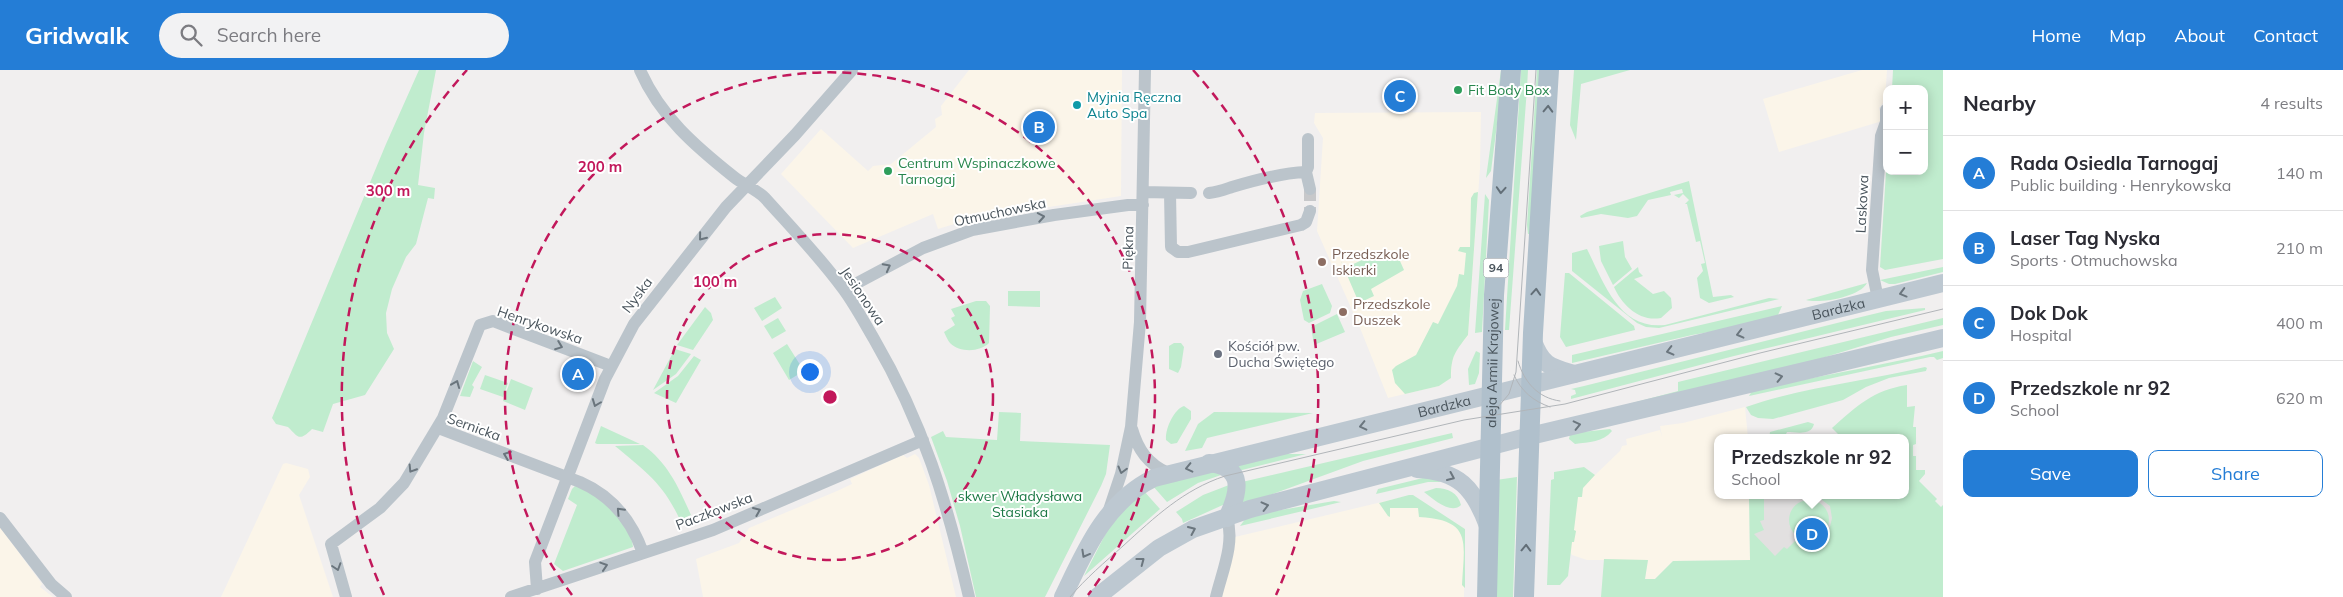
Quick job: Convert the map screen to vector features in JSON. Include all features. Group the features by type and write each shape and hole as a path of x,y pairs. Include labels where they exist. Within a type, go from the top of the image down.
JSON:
{"main road":[{"name":"aleja Armii Krajowej","path":"1487,597 1494,295 1511,70"},
{"path":"1524,597 1533,341 1549,70"}],"street":[{"name":"Jesionowa","path":"640,70 662,110 689,138 746,186 757,190 802,239 844,290 894,375 922,440 944,497 969,597"},
{"name":"Nyska","path":"537,589 535,562 611,366 634,324 661,287 746,186 795,135 852,70"},
{"name":"Piękna","path":"1108,513 1120,478 1131,427 1140,322 1144,70"},
{"name":"Laskowa","path":"1878,299 1872,270 1881,136 1883,130"},
{"path":"1308,139 1308,167 1306,172 1310,189"},
{"path":"1209,193 1220,192 1230,187 1292,173 1306,172"},
{"name":"Otmuchowska","path":"844,290 923,248 972,230 1054,215 1128,205 1143,199 1170,193 1191,193"},
{"path":"1170,193 1171,247 1178,252 1188,252 1300,225 1306,222 1310,211"},
{"name":"Bardzka","path":"1062,597 1108,513 1127,495 1145,482 1168,473 1492,396 1943,283"},
{"name":"Henrykowska","path":"438,428 480,325 493,321 611,366"},
{"path":"1097,597 1159,548 1193,529 1250,510 1530,436 1943,338"},
{"path":"1533,341 1541,359 1550,366 1575,374"},
{"name":"Piękna","path":"1131,427 1136,443 1146,459 1154,467 1168,473"},
{"name":"Sernicka","path":"346,597 331,544 380,508 398,490 438,428 568,477 592,488 610,501 625,516 643,554"},
{"name":"Paczkowska","path":"511,597 713,530 922,440"},
{"path":"1210,463 1223,465 1236,477 1236,497 1227,518 1230,528 1230,540 1216,597"},
{"path":"1404,469 1439,472 1458,479 1474,495 1488,528"},
{"path":"0,518 51,584 66,597"}],"shaded area":[{"path":"969,70 1122,70 1121,196 971,219 938,229 933,214 853,248 781,174 821,129 868,171 873,166 891,164 936,127 935,119 942,115 941,106"},
{"path":"1862,70 1887,70 1886,85 1883,85 1883,103 1879,108 1882,119 1879,122 1779,152 1763,99"},
{"path":"1481,112 1480,168 1468,336 1456,350 1452,363 1451,378 1439,386 1388,398 1360,328 1317,231 1323,138 1314,123 1315,113"},
{"path":"1745,407 1748,434 1714,434 1714,499 1749,499 1750,560 1673,561 1655,579 1645,579 1648,560 1587,560 1572,555 1570,552 1582,467 1595,475 1620,451 1622,446 1627,445 1626,439 1660,430 1662,437 1660,426 1683,423"},
{"path":"915,454 919,458 929,485 956,597 703,597 696,559 739,543 749,528 852,484 850,479 903,455 907,458"},
{"path":"286,463 308,469 310,477 299,495 333,597 221,597 283,464"},
{"path":"1413,496 1465,529 1464,597 1211,597 1235,537"},
{"path":"1751,499 1871,499 1872,552 1752,561"},
{"path":"0,527 42,584 40,587 53,597 0,597"}],"green space":[{"path":"419,70 436,70 424,133 418,185 435,188 434,199 428,198 416,244 406,257 392,289 386,313 387,333 394,349 365,395 333,404 323,432 312,429 304,436 299,437 288,427 276,424 272,418 386,144"},
{"path":"1501,70 1504,70 1491,171 1486,178"},
{"path":"1521,70 1528,70 1527,88 1509,330 1505,330"},
{"path":"1537,70 1541,70 1533,234 1528,234 1527,225"},
{"path":"1574,70 1630,70 1581,84 1576,140 1570,125"},
{"path":"1893,70 1943,70 1943,259 1885,270 1880,267 1886,175 1928,175 1928,85 1892,85"},
{"path":"1689,181 1713,297 1731,295 1734,297 1709,303 1700,298 1697,278 1703,271 1701,264 1705,263 1700,241 1696,242 1687,204 1685,204 1689,200 1683,194 1679,198 1674,195 1683,193 1682,189 1670,192 1671,195 1648,200 1637,216 1628,218 1601,214 1581,218 1580,216 1587,212"},
{"path":"1478,192 1468,335 1455,355 1451,378 1439,386 1405,394 1395,383 1392,370 1416,355 1433,322 1438,324 1457,286 1459,274 1464,275 1466,253 1458,251 1460,247 1470,247 1471,198 1474,193"},
{"path":"1485,194 1489,200 1482,332 1475,333"},
{"path":"1623,241 1625,257 1632,269 1613,285 1601,261 1599,246"},
{"path":"1587,249 1615,302 1636,320 1649,325 1665,325 1769,298 1779,299 1659,328 1646,327 1637,323 1572,271 1572,253"},
{"path":"1381,251 1390,259 1400,261 1404,270 1371,289 1374,296 1359,303 1341,261 1345,268"},
{"path":"1638,267 1639,272 1643,276 1634,279 1653,294 1664,291 1671,298 1672,308 1661,318 1653,319 1639,315 1632,311 1617,294 1614,287"},
{"path":"1943,267 1943,272 1895,284 1889,284 1880,280"},
{"path":"1565,273 1569,273 1634,326 1635,330 1566,347 1560,337"},
{"path":"1867,283 1863,288 1848,296 1820,301 1806,300"},
{"path":"1322,284 1332,306 1330,313 1309,323 1304,320 1300,300 1303,291"},
{"path":"1008,291 1040,291 1040,307 1008,306"},
{"path":"775,297 782,308 762,321 754,308"},
{"path":"976,301 986,301 990,306 989,343 975,350 964,350 950,343 944,332 955,325 951,318 955,316 951,309"},
{"path":"1782,306 1778,315 1767,322 1692,335 1572,363 1572,355"},
{"path":"705,307 711,313 713,320 693,350 677,345"},
{"path":"1925,308 1925,310 1734,356 1571,399 1571,396 1576,394 1575,390 1571,389 1886,311"},
{"path":"1337,314 1345,332 1314,345 1311,327"},
{"path":"778,318 786,331 772,339 764,326"},
{"path":"1943,318 1943,325 1891,337 1806,363 1579,417 1678,391 1678,382"},
{"path":"1174,343 1181,343 1184,347 1181,367 1178,373 1169,369 1169,346"},
{"path":"787,344 804,371 789,380 773,353"},
{"path":"675,349 691,354 676,374 653,390"},
{"path":"1476,351 1480,353 1479,373 1475,384 1469,385 1468,369"},
{"path":"1943,351 1943,358 1937,360 1934,357 1930,357 1749,396 1752,391"},
{"path":"694,356 701,360 676,403 654,393 678,376"},
{"path":"473,361 482,367 472,385 474,387 470,397 460,396"},
{"path":"1927,368 1926,371 1889,378 1866,387 1843,400 1773,419 1758,418 1751,415 1746,407 1790,394"},
{"path":"485,375 508,383 503,397 480,389"},
{"path":"511,379 533,388 525,410 503,401"},
{"path":"1907,385 1907,407 1915,406 1913,427 1916,427 1916,444 1913,445 1913,456 1916,456 1916,470 1925,470 1925,474 1919,481 1937,499 1935,501 1941,507 1943,505 1943,597 1601,597 1604,559 1648,560 1645,579 1655,579 1673,561 1750,560 1749,499 1764,499 1764,520 1760,521 1764,530 1754,534 1775,556 1784,547 1787,549 1797,539 1806,542 1815,541 1829,531 1832,518 1830,506 1822,499 1909,499 1909,434 1838,434 1832,428 1866,400 1895,387"},
{"path":"1184,406 1191,411 1191,419 1177,443 1171,444 1166,440 1169,425 1177,411"},
{"name":"skwer Władysława Stasiaka","path":"999,412 1021,413 1020,441 1110,445 1106,474 1101,486 1045,597 976,597 960,526 947,481 931,437 943,431 946,437 997,440"},
{"path":"1214,412 1313,413 1207,438 1202,448 1185,451 1198,424"},
{"path":"1808,422 1814,424 1807,432 1770,434 1770,432"},
{"path":"601,426 640,444 597,444 595,443"},
{"path":"1610,429 1612,431 1608,435 1595,441 1575,444 1569,439 1570,434 1573,433"},
{"path":"1452,433 1453,438 1363,461 1243,505 1241,498 1242,482"},
{"path":"643,445 666,468 691,515 680,520 674,507 660,487 615,446"},
{"path":"1282,454 1306,454 1238,471 1237,461"},
{"path":"1584,467 1595,475 1583,488 1582,497 1578,497 1574,530 1576,531 1574,542 1572,542 1568,576 1560,585 1547,585 1551,480 1554,479 1554,472"},
{"path":"1209,469 1224,474 1198,483 1167,502 1152,485"},
{"path":"1427,477 1442,482 1428,482 1376,494 1378,489"},
{"path":"1517,477 1513,597 1494,597 1496,480"},
{"path":"1229,485 1225,504 1183,523 1176,512 1203,495"},
{"path":"575,486 593,494 612,509 627,528 633,547 563,571 554,564 577,505 568,499"},
{"path":"1436,488 1445,489 1455,494 1461,505 1457,508 1447,507 1424,492"},
{"path":"1143,490 1160,509 1084,576 1111,523"},
{"path":"1413,495 1465,529 1465,588 1462,585 1464,545 1462,536 1457,528 1436,519 1419,517 1418,508 1390,508 1390,517 1379,503"},
{"path":"1805,500 1813,500 1820,503 1826,509 1829,520 1826,531 1820,537 1813,540 1805,540 1798,537 1792,531 1789,524 1789,516 1792,509 1798,503"},
{"path":"1334,501 1341,502 1240,526 1251,515"}],"tunnel":[{"path":"1310,189 1310,211"}],"tram line":[{"path":"1492,414 1509,394 1516,372 1536,70"},
{"path":"1070,597 1082,583 1170,505 1196,489 1225,476 1464,420 1565,404 1760,353 1943,309"},
{"path":"1518,361 1524,376 1533,388 1545,396 1560,401"},
{"path":"1514,375 1528,395 1550,407"}],"place":[{"name":"Fit Body Box","path":"1458,90"},
{"name":"Dok Dok","path":"1400,96"},
{"name":"Myjnia Ręczna Auto Spa","path":"1077,105"},
{"name":"Laser Tag Nyska","path":"1039,127"},
{"name":"Centrum Wspinaczkowe Tarnogaj","path":"888,171"},
{"name":"Przedszkole Iskierki","path":"1322,262"},
{"name":"Przedszkole Duszek","path":"1343,312"},
{"name":"Kościół pw. Ducha Świętego","path":"1218,354"},
{"name":"Rada Osiedla Tarnogaj","path":"578,374"},
{"name":"Przedszkole nr 92","path":"1812,534"}]}
